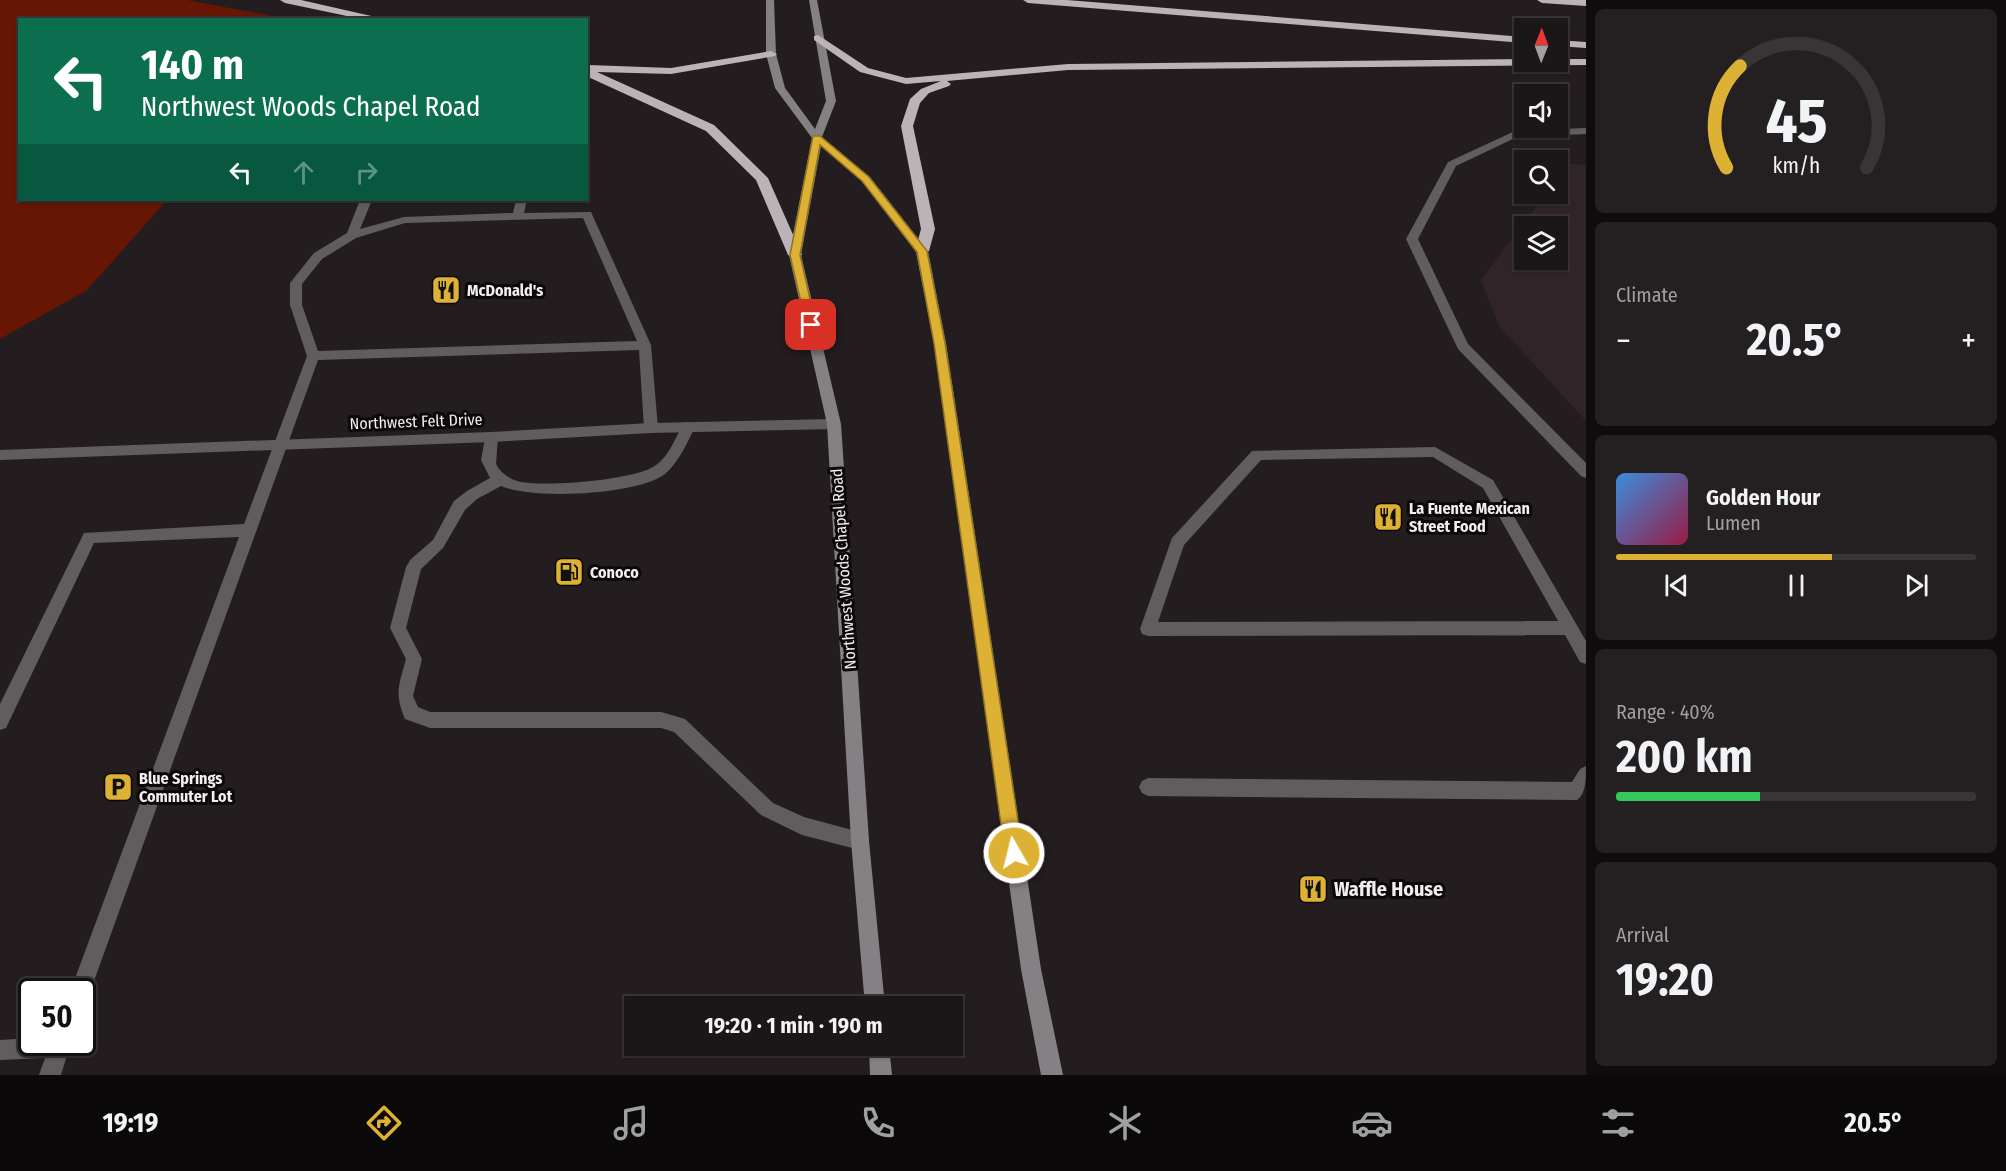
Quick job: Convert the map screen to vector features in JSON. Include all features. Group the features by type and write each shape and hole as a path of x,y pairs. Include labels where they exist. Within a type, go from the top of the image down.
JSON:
{"highway":[{"path":"285,0 374,18"},
{"path":"1028,0 1514,39"},
{"path":"1542,0 1586,3"},
{"path":"818,38 864,70 906,81 1068,68 1126,66 1586,62"},
{"path":"1568,44 1586,45"},
{"path":"588,69 671,71 771,54"},
{"path":"588,70 710,128 762,178 795,255"},
{"path":"922,251 928,229 907,126 909,114 914,102 925,91 960,78"}],"main road":[{"name":"Northwest Woods Chapel Road","path":"813,0 814,16 831,101 817,138 795,255 834,424 860,841 874,996"},
{"path":"770,8 771,54 780,88 817,138 866,179 922,251 940,343 1031,969 1052,1075"},
{"path":"880,1056 881,1075"}],"street":[{"path":"1586,131 1515,134 1452,164 1412,239 1463,346 1586,472"},
{"path":"352,235 366,201"},
{"path":"518,216 521,201"},
{"path":"85,978 280,443 314,356 296,305 296,283 318,256 352,235 404,220 587,214 645,345 651,428"},
{"path":"314,356 645,345"},
{"name":"Northwest Felt Drive","path":"0,455 491,437 651,428 834,424"},
{"path":"491,437 487,459 490,469 501,480 521,487 554,488 629,481 654,473 665,466 688,427"},
{"path":"1570,628 1148,628 1177,542 1257,455 1435,452 1488,484 1570,628 1586,657"},
{"path":"501,480 481,488 460,505 438,544 420,558 414,567 398,628 414,659 405,696 411,713 430,720 661,720 679,726 766,809 802,826 860,841"},
{"path":"0,722 89,537 250,530"},
{"path":"1148,787 1577,791 1586,775"},
{"path":"0,1050 18,1048"},
{"path":"50,1075 56,1056"}],"shaded area":[{"path":"0,0 187,0 283,18 18,18 18,201 166,201 87,290 0,339"},
{"path":"1568,164 1586,165 1586,421 1499,326 1481,280 1514,236 1514,270 1568,270 1568,216 1529,216 1538,204 1568,204"}],"place":[{"name":"McDonald's","path":"446,290"},
{"name":"La Fuente Mexican Street Food","path":"1388,517"},
{"name":"Conoco","path":"569,572"},
{"name":"Blue Springs Commuter Lot","path":"118,787"},
{"name":"Waffle House","path":"1313,889"}],"route":[{"path":"811,325 795,255 817,138 866,179 922,251 940,343 1014,853"}]}
